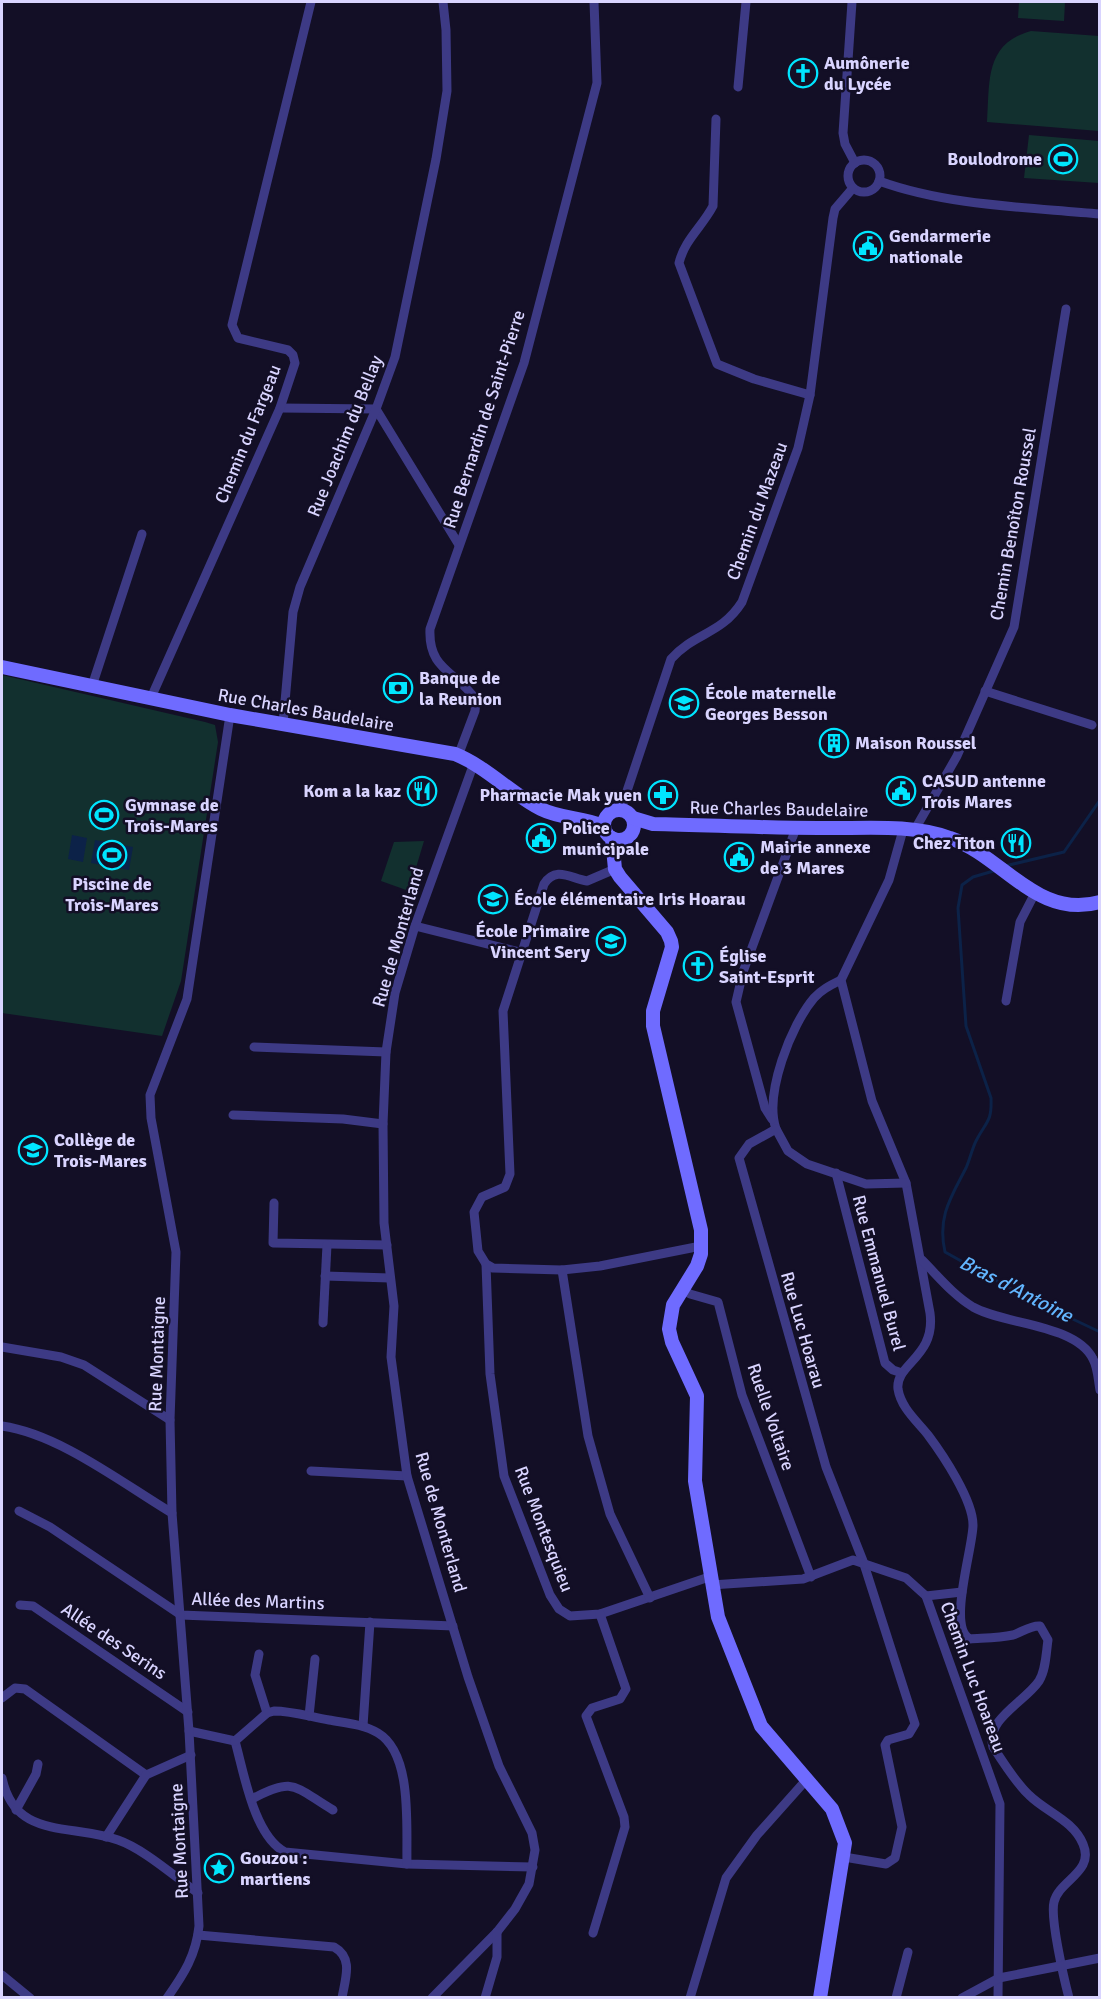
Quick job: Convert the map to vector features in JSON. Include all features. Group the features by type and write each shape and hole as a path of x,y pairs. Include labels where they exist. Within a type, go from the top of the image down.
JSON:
{"main road":[{"name":"Rue Charles Baudelaire","path":"2,667 150,700 458,756 542,809 600,821"},
{"path":"616,844 600,821 612,811 629,819 616,844 615,869 668,932 672,947 653,1011 653,1026 701,1230 701,1246 698,1266 673,1305 669,1329 672,1342 697,1396 695,1481 710,1581 718,1617 758,1719 769,1738 832,1809 845,1843 821,1997"},
{"name":"Rue Charles Baudelaire","path":"629,819 653,824 909,831 955,839 1053,903 1066,905 1100,902"}],"street":[{"name":"Chemin du Fargeau","path":"150,700 280,408 295,363 293,355 288,350 242,340 235,334 232,325 311,2"},
{"name":"Rue Joachim du Bellay","path":"283,724 293,612 300,587 376,409 395,357 436,159 447,91 443,2"},
{"name":"Rue Bernardin de Saint-Pierre","path":"458,756 475,711 476,700 462,682 437,663 429,643 430,629 524,363 597,82 594,2"},
{"path":"738,87 746,2"},
{"path":"852,2 843,133 845,144 855,163"},
{"path":"716,119 713,206 707,218 689,238 679,263 717,364 754,379 810,396"},
{"path":"865,160 874,163 879,170 879,181 874,189 866,192 853,188 848,175 855,163 865,160"},
{"path":"879,181 963,200 1100,214"},
{"name":"Chemin du Mazeau","path":"629,819 670,659 684,645 726,623 742,602 798,448 810,396 833,218 836,209 853,188"},
{"name":"Chemin Benoîton Roussel","path":"841,980 889,880 909,831 957,756 1014,627 1066,309"},
{"path":"280,408 376,409 459,544"},
{"path":"92,686 142,534"},
{"path":"985,691 1092,726"},
{"name":"Rue Montaigne","path":"167,1998 190,1963 198,1935 198,1893 191,1755 172,1513 170,1420 176,1252 151,1118 150,1095 187,999 230,715"},
{"name":"Rue de Monterland","path":"474,764 415,927 394,993 386,1052 382,1124 387,1245 394,1306 391,1357 407,1476 499,1766 532,1833 533,1867"},
{"path":"796,828 743,972 736,1008 765,1108 793,1156 873,1185 906,1183"},
{"name":"Rue Montesquieu","path":"615,869 587,881 561,873 553,874 546,880 524,953 503,1011 510,1174 505,1187 482,1197 474,1212 478,1251 486,1264 495,1419 500,1459 510,1495 554,1604 570,1616 600,1614 710,1581"},
{"path":"1006,1001 1020,922 1035,893"},
{"path":"415,927 524,953"},
{"path":"775,1125 772,1108 783,1058 795,1029 816,996 841,980"},
{"name":"Rue Emmanuel Burel","path":"841,980 872,1101 906,1183 922,1260 931,1330 925,1347 902,1373 898,1388 903,1404 945,1461 969,1506 973,1523 962,1592 960,1626 965,1637 970,1639 1011,1635 1035,1626 1044,1630 1048,1641 1039,1681 997,1724 991,1741 1028,1795 1071,1827 1084,1846 1085,1854 1081,1869 1062,1889 1053,1904 1069,1998"},
{"path":"254,1047 386,1052"},
{"path":"233,1115 333,1118 382,1124"},
{"name":"Rue Luc Hoarau","path":"775,1125 743,1149 739,1158 740,1168 826,1467 863,1561 915,1724 909,1734 888,1740 885,1745 902,1815 903,1827 895,1858 886,1864 844,1857"},
{"name":"Rue Emmanuel Burel","path":"836,1173 885,1363 893,1370 902,1373"},
{"path":"274,1203 271,1238 273,1243 387,1245"},
{"path":"323,1323 327,1245"},
{"path":"486,1264 501,1270 562,1270 600,1266 701,1246"},
{"path":"922,1260 958,1296 973,1306 1080,1343 1093,1358 1100,1390"},
{"path":"562,1270 588,1436 610,1514 650,1598"},
{"path":"325,1276 390,1278"},
{"name":"Ruelle Voltaire","path":"682,1289 690,1294 718,1302 742,1395 811,1577"},
{"path":"2,1347 37,1352 84,1365 170,1420"},
{"path":"2,1426 31,1431 55,1443 172,1513"},
{"path":"311,1471 407,1476"},
{"name":"Allée des Martins","path":"19,1511 50,1527 181,1615 453,1626"},
{"path":"710,1581 811,1577 845,1562 863,1561"},
{"name":"Chemin Luc Hoareau","path":"863,1561 906,1578 926,1596 1000,1804 998,1998"},
{"path":"926,1596 962,1592"},
{"name":"Allée des Serins","path":"20,1605 33,1606 188,1712"},
{"path":"593,1933 625,1827 624,1817 586,1716 592,1708 615,1702 625,1692 600,1614"},
{"path":"363,1726 370,1622"},
{"path":"259,1654 255,1675 267,1713"},
{"path":"309,1716 315,1659"},
{"path":"2,1698 11,1689 25,1689 146,1774"},
{"path":"235,1741 267,1713 278,1711 363,1726 385,1738 395,1750 400,1765 406,1801 407,1864"},
{"path":"189,1731 235,1741"},
{"path":"235,1741 252,1799 269,1841 285,1852 407,1864 533,1867 524,1894 497,1932 432,1998"},
{"path":"106,1837 146,1774 191,1755"},
{"path":"16,1810 36,1774 38,1764"},
{"path":"2,1778 8,1798 16,1810 28,1821 106,1837 133,1848 198,1893"},
{"path":"690,1998 726,1878 757,1835 807,1779"},
{"path":"252,1799 277,1786 288,1784 333,1810"},
{"path":"485,1998 497,1957 497,1932"},
{"path":"198,1935 334,1947 345,1956 348,1963 342,1998"},
{"path":"897,1998 908,1952"},
{"path":"962,1998 999,1978 1100,1958"},
{"path":"2,1976 30,1998"}],"green space":[{"path":"1019,2 1065,2 1064,21 1018,18"},
{"path":"1031,31 1099,36 1099,131 987,122 990,79 997,55 1016,37"},
{"name":"Boulodrome","path":"1029,135 1099,141 1099,183 1024,178"},
{"name":"Gymnase de Trois-Mares","path":"2,675 215,725 218,742 181,981 162,1036 2,1013"},
{"path":"424,841 409,891 381,881 394,842"}],"water":[{"path":"72,835 87,838 83,862 68,859"},
{"name":"Piscine de Trois-Mares","path":"95,840 133,847 129,870 91,863"}],"waterway":[{"name":"Bras d'Antoine","path":"1005,866 1064,852 1100,800"},
{"name":"Bras d'Antoine","path":"997,870 973,877 962,885 958,908 966,1026 991,1098 991,1106 988,1121 976,1141 947,1208 943,1228 945,1252 1022,1295 1100,1332"}],"place":[{"name":"Aumônerie du Lycée","path":"803,73"},
{"name":"Boulodrome","path":"1063,159"},
{"name":"Gendarmerie nationale","path":"868,246"},
{"name":"Banque de la Reunion","path":"398,688"},
{"name":"École maternelle Georges Besson","path":"684,703"},
{"name":"Maison Roussel","path":"834,743"},
{"name":"Kom a la kaz","path":"422,791"},
{"name":"CASUD antenne Trois Mares","path":"901,791"},
{"name":"Pharmacie Mak yuen","path":"663,795"},
{"name":"Gymnase de Trois-Mares","path":"104,815"},
{"name":"Police municipale","path":"541,838"},
{"name":"Chez Titon","path":"1016,843"},
{"name":"Piscine de Trois-Mares","path":"112,855"},
{"name":"Mairie annexe de 3 Mares","path":"739,857"},
{"name":"École élémentaire Iris Hoarau","path":"493,899"},
{"name":"École Primaire Vincent Sery","path":"611,941"},
{"name":"Église Saint-Esprit","path":"698,966"},
{"name":"Collège de Trois-Mares","path":"33,1150"},
{"name":"Gouzou : martiens","path":"219,1868"}]}
